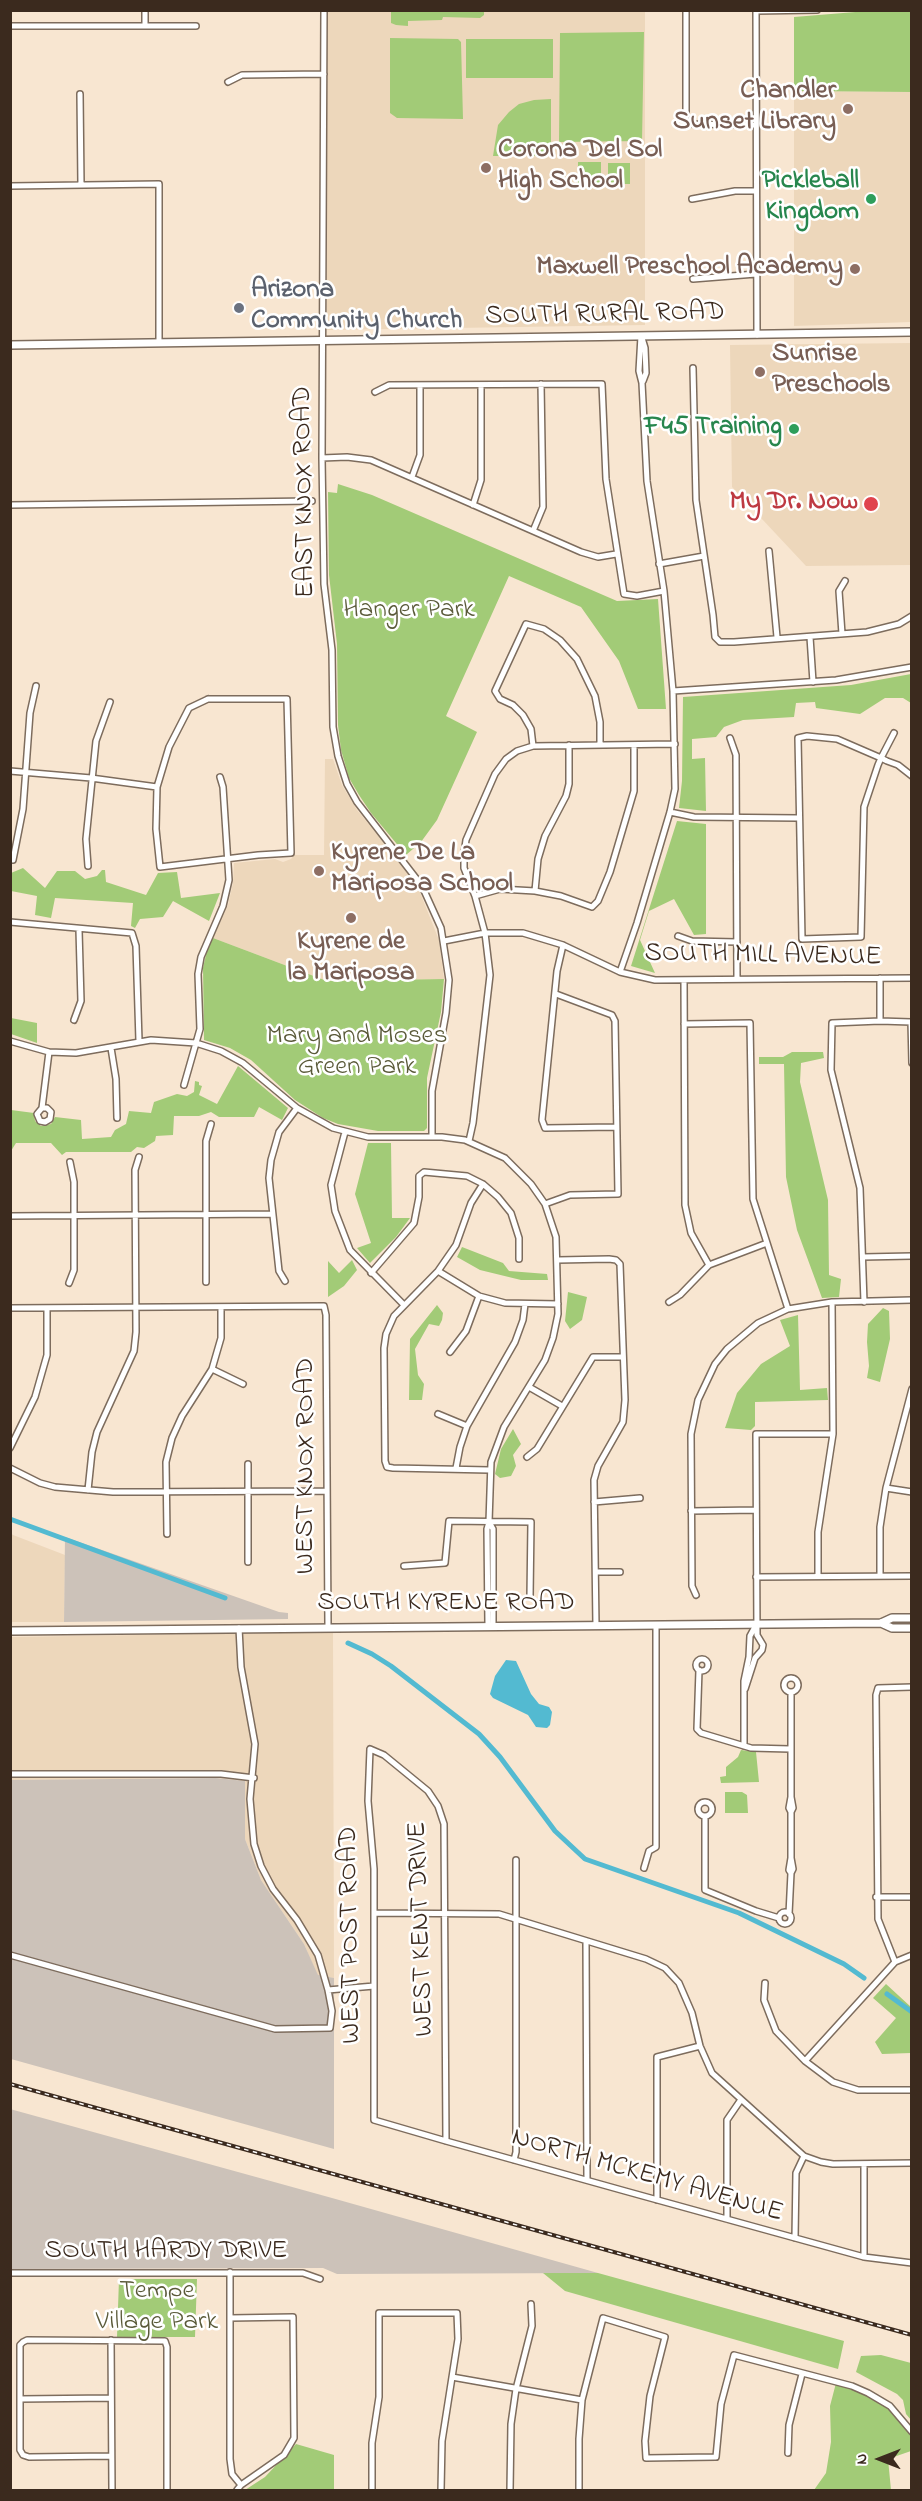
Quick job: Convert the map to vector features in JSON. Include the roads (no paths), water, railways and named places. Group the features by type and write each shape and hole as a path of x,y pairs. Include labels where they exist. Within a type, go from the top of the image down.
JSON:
{"main road":[{"name":"SOUTH RURAL ROAD","path":"10,345 912,333"},
{"name":"SOUTH KYRENE ROAD","path":"10,1630 882,1623 892,1618 912,1618"},
{"name":"SOUTH KYRENE ROAD","path":"882,1623 892,1628 912,1628"}],"street":[{"path":"145,10 145,25"},
{"name":"EAST KNOX ROAD","path":"324,10 322,458 324,584 332,650 333,727 344,778 357,802 422,886 435,913 444,941"},
{"path":"686,10 686,124 755,125"},
{"path":"757,335 756,11 817,10"},
{"path":"10,26 196,26"},
{"path":"228,82 242,75 324,74"},
{"path":"81,94 81,185"},
{"path":"10,186 159,184 159,343"},
{"path":"692,199 735,191 756,191"},
{"path":"693,279 756,274"},
{"path":"620,972 628,952 675,789 674,691 664,591 647,481 639,360 641,336"},
{"path":"693,368 695,490 715,637 720,642 734,642 867,632 898,624 912,616"},
{"path":"533,531 543,507 541,384"},
{"path":"375,392 389,385 602,384 606,479 624,594 637,596 664,591"},
{"path":"412,477 420,455 420,385"},
{"path":"473,505 481,480 481,385"},
{"path":"322,458 348,457 371,460 581,552 598,557 616,554"},
{"path":"10,505 312,501"},
{"path":"769,551 777,637"},
{"path":"659,564 704,556"},
{"path":"842,634 839,591 844,581"},
{"path":"533,746 531,729 523,715 513,705 500,699 495,691 526,624 544,629 560,640 577,659 596,696 600,722 600,744"},
{"path":"810,637 813,682"},
{"path":"674,691 813,682 912,667"},
{"path":"13,860 21,820 30,713 36,687"},
{"path":"208,699 287,699 291,853 160,867 156,829 157,787 169,747 189,708 208,699"},
{"path":"88,866 86,839 91,778 96,741 110,702"},
{"path":"894,733 881,758 869,787 864,807 861,937 802,939 798,738 807,736 837,739 881,758 898,765 912,776"},
{"path":"730,738 736,755 737,979"},
{"path":"469,1141 475,1112 490,985 490,960 475,896 464,868 466,840 495,774 506,759 517,751 533,746 675,744"},
{"path":"475,896 500,889 535,891 561,896 592,907 598,901 610,872 634,791 634,745"},
{"path":"535,891 538,860 545,836 566,796 569,784 569,746"},
{"path":"10,771 91,778 157,787"},
{"path":"184,1085 200,1019 199,966 226,896 229,880 223,787 220,777"},
{"path":"670,812 694,818 798,818"},
{"path":"10,922 132,933 136,946 139,1041"},
{"path":"74,1020 81,1001 79,930"},
{"name":"SOUTH MILL AVENUE","path":"444,941 485,933 523,933 562,945 620,972 655,980 912,978"},
{"path":"678,936 692,941 737,942"},
{"path":"432,1137 433,1084 448,990 444,941"},
{"path":"562,945 542,1120 545,1128 616,1127"},
{"path":"880,978 880,1021"},
{"path":"684,980 686,1205 691,1233 709,1265"},
{"path":"545,1204 570,1195 618,1194 615,1021 612,1015 555,994"},
{"path":"864,1302 860,1188 831,1070 832,1023 911,1022 912,1063"},
{"path":"684,1024 750,1023 753,1199 788,1309"},
{"path":"10,1041 49,1052 76,1053 139,1041 172,1040 196,1043 221,1051 249,1066 297,1108 320,1122 345,1132 368,1137 432,1137 469,1141 492,1151 528,1179 545,1204 556,1237 558,1304 556,1327 549,1350 500,1436 489,1470 487,1529 491,1625"},
{"path":"111,1048 116,1079 117,1118"},
{"path":"42,1108 49,1052"},
{"path":"285,1281 279,1271 269,1178 271,1160 279,1132 297,1108"},
{"path":"206,1281 206,1141 211,1124"},
{"path":"345,1132 331,1185 335,1211 351,1250 404,1305"},
{"path":"88,1490 92,1452 98,1432 134,1351 135,1170 140,1157"},
{"path":"69,1283 75,1270 74,1182 70,1162"},
{"path":"371,1273 414,1223 419,1197 419,1176 424,1172 467,1176 483,1184 498,1197 511,1213 519,1238 519,1258"},
{"path":"483,1184 471,1203 456,1245 438,1271 394,1316 386,1334 384,1348 385,1461 387,1467 489,1470"},
{"path":"10,1216 272,1214"},
{"path":"669,1302 680,1295 709,1265 767,1243"},
{"path":"863,1257 912,1256"},
{"path":"558,1260 609,1259 616,1260 620,1264 623,1422 598,1466 594,1480 596,1626"},
{"path":"438,1271 480,1296 505,1302 558,1304"},
{"path":"450,1352 466,1330 480,1296"},
{"path":"696,1595 692,1586 690,1434 698,1400 715,1364 727,1349 758,1323 788,1309 832,1302 912,1300"},
{"path":"818,1576 818,1532 833,1434 832,1302"},
{"path":"456,1468 467,1426 515,1342 525,1304"},
{"name":"WEST KNOX ROAD","path":"221,1307 324,1306 326,1315 328,1626"},
{"path":"10,1308 221,1307 221,1338 212,1370 182,1416 172,1438 166,1462 167,1534"},
{"path":"10,1448 35,1397 47,1355 47,1308"},
{"path":"527,1457 537,1449 593,1357 623,1357"},
{"path":"212,1370 243,1384"},
{"path":"529,1387 562,1406"},
{"path":"880,1576 880,1535 886,1488 912,1389"},
{"path":"438,1414 467,1426"},
{"path":"904,1414 912,1416"},
{"path":"745,1689 755,1658 763,1645 757,1635 756,1434 833,1434"},
{"path":"248,1464 248,1562"},
{"path":"10,1468 40,1483 88,1490 326,1491"},
{"path":"886,1488 912,1492"},
{"path":"594,1502 640,1498"},
{"path":"690,1511 756,1510"},
{"path":"404,1566 445,1563 449,1521 531,1522 530,1597"},
{"path":"596,1572 620,1572"},
{"path":"756,1577 912,1576"},
{"path":"744,1746 744,1681 750,1636 757,1623"},
{"path":"644,1868 649,1851 656,1847 656,1625"},
{"path":"10,1955 275,2029 330,2028 332,2011 318,1955 297,1920 273,1889 261,1866 254,1844 250,1817 255,1744 240,1667 239,1629"},
{"path":"699,1670 697,1729 701,1733 757,1749 790,1749"},
{"path":"895,1962 878,1919 876,1897 876,1695 878,1688 912,1687"},
{"path":"705,1816 705,1890 779,1918 782,1923 787,1924 791,1920 789,1914 791,1873 789,1870 793,1800 791,1797 790,1749 791,1692"},
{"name":"WEST POST ROAD","path":"370,1749 368,1801 374,1869 374,2120"},
{"name":"WEST KENT DRIVE","path":"370,1749 384,1755 428,1791 438,1806 444,1824 446,2141"},
{"path":"10,1774 221,1773 254,1778"},
{"path":"514,2160 516,2151 516,1860"},
{"path":"876,1897 912,1897"},
{"path":"374,1913 499,1914 646,1959 665,1968 679,1983 692,2013 700,2046 712,2073 740,2101 804,2156 821,2163 912,2163"},
{"path":"779,1918 782,1913 789,1914"},
{"path":"586,1941 587,2180"},
{"path":"806,2061 895,1962 912,1955"},
{"path":"765,1983 764,2000 776,2031 806,2061 833,2082 858,2091 912,2091"},
{"path":"328,1990 374,1986"},
{"path":"657,2200 657,2057 700,2046"},
{"path":"727,2219 727,2120 740,2101"},
{"name":"NORTH MCKEMY AVENUE","path":"374,2120 795,2238 864,2256 912,2263"},
{"path":"795,2238 796,2173 804,2156"},
{"path":"864,2164 864,2256"},
{"path":"230,2272 230,2318 230,2459 232,2474 239,2488 284,2455 294,2438 293,2317 230,2318"},
{"name":"SOUTH HARDY DRIVE","path":"10,2273 303,2273 320,2279"},
{"path":"510,2490 511,2424 516,2389 532,2326 531,2304"},
{"path":"372,2490 372,2443 379,2397 379,2313 457,2313 458,2339 444,2415 441,2490"},
{"path":"579,2490 582,2400 603,2318 665,2337 650,2396 645,2441 646,2458 716,2457 721,2404 734,2355 852,2386 890,2406 912,2432"},
{"path":"111,2340 112,2490"},
{"path":"111,2456 29,2457 23,2455 20,2450 20,2345 23,2342 165,2341 167,2347 168,2490"},
{"path":"788,2453 789,2425 802,2374"},
{"path":"452,2377 582,2400"},
{"path":"20,2399 111,2398"}],"water":[{"path":"506,1660 516,1661 531,1694 539,1704 549,1707 552,1712 550,1725 547,1728 536,1727 528,1715 493,1698 490,1694 495,1676"}],"waterway":[{"path":"10,1519 225,1598"},
{"path":"348,1643 391,1666 479,1734 500,1757 555,1831 585,1859 739,1913 844,1964 864,1978"},
{"path":"887,1994 912,2012"}],"railway":[{"path":"10,2084 912,2335"}],"place":[{"name":"Chandler Sunset Library","path":"848,109"},
{"name":"Corona Del Sol High School","path":"486,168"},
{"name":"Pickleball Kingdom","path":"871,199"},
{"name":"Maxwell Preschool Academy","path":"855,269"},
{"name":"Arizona Community Church","path":"239,308"},
{"name":"Sunrise Preschools","path":"760,372"},
{"name":"F45 Training","path":"794,429"},
{"name":"My Dr. Now","path":"871,504"},
{"name":"Kyrene De La Mariposa School","path":"319,871"},
{"name":"Kyrene de la Mariposa","path":"351,918"}],"park label":[{"name":"Hanger Park","path":"409,612"},
{"name":"Mary and Moses Green Park","path":"357,1054"},
{"name":"Tempe Village Park","path":"157,2308"}]}
